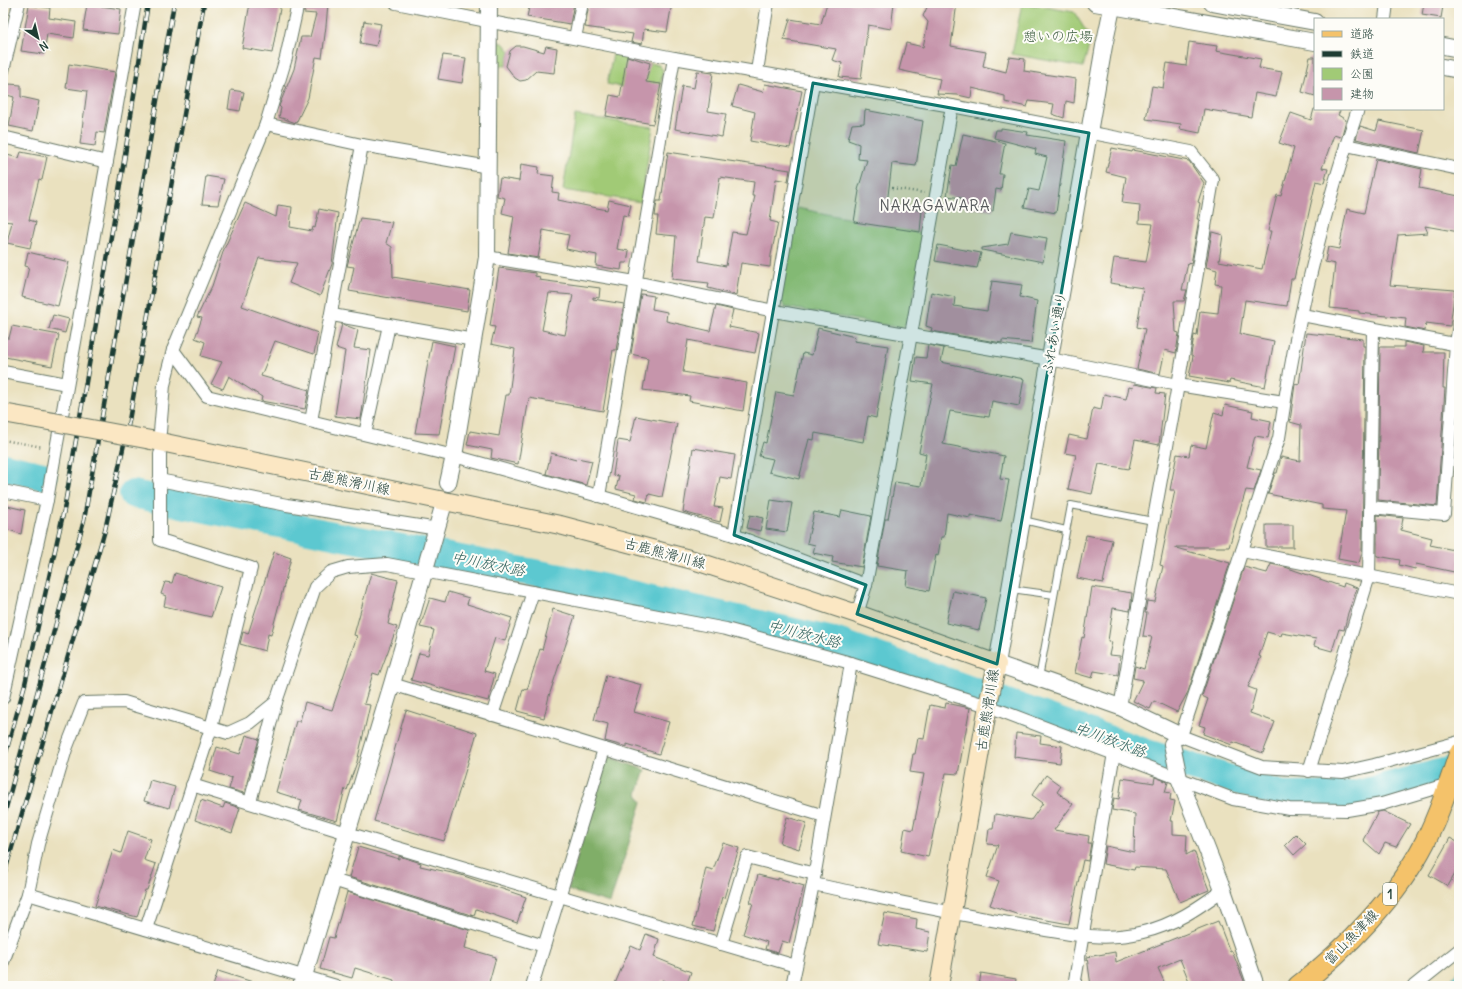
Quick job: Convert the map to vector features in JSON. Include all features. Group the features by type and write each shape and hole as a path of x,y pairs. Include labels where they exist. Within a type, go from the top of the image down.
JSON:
{"main road":[{"name":"古鹿熊滑川線","path":"5,413 157,442 560,525 693,560 857,614 995,670 939,986"},
{"name":"富山魚津線","path":"1298,986 1316,972 1357,934 1395,888 1424,843 1453,781 1459,754"}],"street":[{"path":"3,72 19,3"},
{"path":"3,698 6,671 47,500 57,450 67,384 135,3"},
{"path":"146,929 211,728 251,568 160,540 161,514 157,442 164,385 173,350 266,124 286,58 298,3"},
{"path":"396,3 674,58 757,71 814,83 952,106 1089,134 1192,152 1213,180 1120,707"},
{"path":"448,483 454,456 487,257 489,167 489,3"},
{"path":"575,38 582,3"},
{"path":"757,71 768,3"},
{"path":"1095,3 1112,4 1314,42"},
{"path":"1212,3 1314,22"},
{"path":"1385,18 1387,3"},
{"name":"ふれあい通り","path":"995,670 1112,4"},
{"path":"1444,46 1459,49"},
{"path":"599,496 674,58"},
{"path":"1444,67 1459,70"},
{"path":"734,535 814,83"},
{"path":"857,614 866,585 912,336 952,106"},
{"path":"1256,986 1223,890 1179,777 1174,737 1242,551 1279,438 1284,402 1309,278 1337,172 1358,110"},
{"path":"266,124 362,144 489,167"},
{"path":"3,137 107,162"},
{"path":"311,421 332,315 362,144"},
{"path":"1346,145 1459,169"},
{"path":"487,257 635,282 774,311 1050,359 1178,385 1284,402"},
{"path":"332,315 474,340"},
{"path":"1302,315 1457,345"},
{"path":"1370,507 1444,514 1459,323"},
{"path":"365,434 388,325"},
{"path":"1309,771 1369,576 1373,328"},
{"path":"173,350 206,396 454,456 599,496 734,535 866,585"},
{"path":"3,372 67,384"},
{"path":"159,484 288,505 436,534"},
{"path":"3,491 47,500"},
{"path":"303,981 392,684 442,510"},
{"path":"1242,551 1459,594"},
{"path":"250,802 276,702 315,587 330,572 348,567 387,564 425,569 533,592 726,628 988,703 1233,799 1289,809 1347,810 1382,804 1453,781"},
{"path":"492,715 533,592"},
{"path":"792,986 814,879 851,663"},
{"path":"995,670 1039,678 1120,707 1174,737 1262,767 1343,772 1459,742"},
{"path":"392,684 824,816"},
{"path":"3,962 28,894 38,844 66,749 84,703 124,702 228,733 250,723 276,702"},
{"path":"532,986 604,749"},
{"path":"1074,986 1114,753"},
{"path":"192,785 347,833 796,966"},
{"path":"721,944 747,857 814,879 952,913 1082,936 1116,936 1144,932 1182,919 1223,890"},
{"path":"333,880 544,946"},
{"path":"28,894 146,929 303,981 336,986"},
{"path":"1414,986 1459,950"}],"lane":[{"path":"1039,678 1071,505 1154,521"},
{"path":"1021,520 1066,530"},
{"path":"1009,589 1054,595"}],"path":[{"path":"892,188 936,195"},
{"path":"5,413 4,440 57,450"}],"highlighted area":[{"path":"813,83 1089,133 997,664 857,614 866,585 734,535"}],"green space":[{"name":"憩いの広場","path":"1022,3 1074,12 1091,39 1083,67 1012,54"},
{"path":"497,42 503,43 510,51 506,66 497,65"},
{"path":"613,54 659,65 663,70 659,94 607,84"},
{"path":"575,115 653,127 641,202 563,190"},
{"path":"797,208 925,234 909,321 902,328 785,307 780,299"},
{"path":"606,756 645,770 637,794 642,802 610,903 568,890"}],"water":[{"path":"1459,972 1459,986 1441,986"}],"building":[{"path":"250,3 281,3 272,53 242,48"},
{"path":"305,3 328,3 322,58 316,57 308,98 296,123 279,117 281,108 279,106 294,69 301,37 310,37 316,14 304,13"},
{"path":"530,3 574,3 570,24 527,17"},
{"path":"589,3 672,3 667,32 644,29 642,44 631,42 633,34 585,27"},
{"path":"827,3 894,3 891,29 868,25 861,79 839,77 842,63 832,60 836,49 784,40 790,19 821,24"},
{"path":"929,3 957,3 951,46 986,52 983,66 1006,72 1009,57 1025,59 1024,71 1076,79 1074,103 1066,101 1064,118 1052,114 1054,104 1029,101 1027,107 1005,102 1005,96 972,88 971,98 958,95 937,94 940,79 899,70 906,43 923,47 928,22 923,16"},
{"path":"1424,3 1443,6 1441,18 1422,15"},
{"path":"87,4 121,9 118,34 83,30"},
{"path":"29,5 50,8 49,18 76,22 74,38 47,34 44,54 21,51"},
{"path":"364,21 381,24 376,46 360,43"},
{"path":"1189,42 1217,46 1216,51 1261,59 1259,68 1282,72 1276,97 1255,93 1251,117 1204,109 1200,133 1180,129 1181,124 1146,119 1152,86 1163,88 1167,63 1186,66"},
{"path":"516,46 523,46 544,52 546,46 557,48 554,73 536,71 526,80 520,81 515,78 506,66 510,51"},
{"path":"443,55 466,58 462,83 438,79"},
{"path":"627,56 650,63 646,82 661,84 653,124 606,116 610,95 620,97"},
{"path":"1310,57 1314,57 1314,96 1302,92"},
{"path":"69,64 115,72 104,133 97,132 95,146 80,144 87,91 66,88"},
{"path":"697,71 713,73 708,111 726,114 722,137 675,129 682,86 694,88"},
{"path":"9,84 21,85 21,97 39,101 33,131 9,126 14,97 7,95"},
{"path":"765,84 802,91 790,148 750,141 755,112 732,106 738,85 763,92"},
{"path":"231,90 244,92 240,111 228,109"},
{"path":"1314,109 1340,110 1338,115 1346,120 1342,135 1340,137 1334,135 1322,168 1328,169 1324,183 1316,181 1294,279 1291,279 1287,306 1245,300 1240,334 1274,341 1265,387 1230,380 1229,383 1189,376 1193,356 1191,355 1194,335 1197,336 1200,311 1218,313 1221,285 1215,284 1217,270 1206,267 1212,232 1223,235 1219,261 1262,269 1271,231 1268,231 1277,195 1281,196 1294,148 1279,143 1291,113 1311,120"},
{"path":"865,110 923,121 916,166 892,163 887,204 922,210 920,232 854,222 858,190 867,160 858,159 859,144 848,140 852,124 864,123"},
{"path":"1379,121 1424,130 1419,153 1356,139 1360,126 1376,131"},
{"path":"1001,128 1028,132 1027,135 1066,141 1056,213 1024,207 1029,189 1039,191 1047,157 1035,154 1036,149 994,138 996,130 1001,130"},
{"path":"963,134 1005,143 999,174 1003,174 1001,190 996,189 993,211 965,207 962,198 947,196 952,165 956,166"},
{"path":"1112,148 1132,152 1133,150 1189,161 1204,183 1198,202 1200,203 1197,219 1199,219 1191,264 1188,263 1182,290 1187,290 1184,301 1174,301 1176,332 1179,333 1176,353 1165,350 1160,374 1137,369 1145,329 1137,327 1143,288 1110,283 1114,258 1146,262 1153,224 1139,223 1140,205 1122,203 1126,177 1106,172"},
{"path":"21,152 47,157 42,180 39,179 29,220 36,222 30,248 7,243 12,222 3,221 3,154 19,158"},
{"path":"668,152 790,170 788,181 776,179 770,221 778,223 770,267 741,263 736,295 708,288 709,283 672,279 676,236 656,234 658,216 655,216 657,201 661,201","holes":["720,177 754,182 752,196 755,196 746,234 732,232 726,266 699,261 705,217 714,218"]},
{"path":"1376,159 1422,169 1419,188 1459,196 1459,232 1425,226 1428,233 1398,235 1390,285 1455,290 1450,326 1426,323 1425,331 1405,327 1406,318 1330,308 1335,264 1325,262 1328,247 1339,249 1347,209 1364,213"},
{"path":"521,164 539,167 538,174 554,176 552,192 559,193 558,200 607,210 609,200 631,205 628,216 623,215 617,249 629,251 627,263 622,263 621,270 596,266 597,255 566,249 569,235 543,230 538,258 508,253 514,216 502,213 505,198 497,196 500,178 519,181"},
{"path":"206,176 224,179 218,205 202,204"},
{"path":"245,203 276,217 278,205 292,207 290,227 312,231 313,227 315,228 319,209 338,213 332,264 320,296 289,283 297,263 259,258 242,306 318,333 314,354 275,341 261,376 309,390 305,409 261,401 262,397 229,376 223,389 211,384 222,362 201,356 205,342 195,338 202,318 197,317 212,286 224,249"},
{"path":"360,218 392,222 386,243 392,247 393,277 470,290 467,311 349,291 354,267 347,266"},
{"path":"1011,232 1047,238 1043,262 982,250 982,248 1008,244"},
{"path":"938,245 981,253 977,268 935,261"},
{"path":"28,252 69,262 58,306 22,297 29,267 25,266"},
{"path":"499,268 535,273 535,276 540,277 539,280 600,288 599,298 593,297 593,299 624,304 616,350 613,350 603,411 529,398 518,464 491,458 492,450 467,445 470,431 499,436 506,395 509,395 515,349 491,344 495,327 490,326","holes":["549,293 573,295 565,335 542,330"]},
{"path":"992,281 1022,285 1020,297 1037,301 1031,343 1002,340 1002,343 931,331 932,328 926,326 931,292 955,297 954,306 987,311"},
{"path":"641,294 654,296 652,309 667,312 666,321 710,331 716,306 733,310 729,327 759,333 755,353 688,340 683,372 747,383 743,411 689,401 690,396 643,390 648,358 631,354"},
{"path":"53,315 69,319 65,333 49,329"},
{"path":"342,324 358,330 354,348 371,350 361,419 335,416 345,351 336,348"},
{"path":"12,326 59,335 52,366 5,357 6,354 3,354 3,338 9,338"},
{"path":"818,328 855,337 854,341 888,346 876,418 868,416 863,442 815,433 814,440 809,439 799,479 769,472 773,459 759,456 763,442 766,443 776,392 794,395 803,353 812,355"},
{"path":"1306,333 1363,339 1363,346 1365,346 1362,553 1359,563 1338,559 1346,511 1322,509 1322,505 1268,494 1275,473 1277,473 1281,457 1300,461 1301,425 1290,422 1295,384 1299,385"},
{"path":"432,341 455,346 439,434 415,433"},
{"path":"1404,342 1424,346 1423,352 1444,352 1443,388 1445,388 1437,506 1378,500 1380,347 1404,347"},
{"path":"928,345 944,348 941,362 1024,379 1019,406 992,401 989,417 950,411 943,444 1004,456 1000,479 1009,480 1001,521 970,515 970,518 947,513 944,537 941,537 938,556 936,555 929,591 906,586 908,571 877,566 885,519 888,519 895,482 921,486 926,454 919,452 933,384 912,381 916,357 926,358"},
{"path":"1134,384 1157,388 1156,393 1165,394 1159,445 1135,440 1129,469 1099,464 1092,494 1068,489 1076,455 1065,453 1069,435 1087,439 1093,408 1101,410 1104,394 1126,399 1129,387 1133,388"},
{"path":"1225,405 1253,411 1252,417 1271,421 1268,438 1255,436 1247,467 1261,470 1254,491 1246,490 1229,547 1176,547 1230,563 1188,692 1177,712 1154,701 1150,709 1133,701 1143,680 1133,678 1135,666 1144,669 1152,637 1143,636 1147,613 1145,613 1147,601 1155,602 1163,566 1160,565 1175,490 1170,490 1177,454 1189,456 1191,445 1206,448 1214,412 1223,415"},
{"path":"636,416 677,424 662,497 649,494 647,502 635,499 636,494 616,489 619,476 613,475 618,440 630,442"},
{"path":"693,448 735,455 731,479 720,477 714,507 723,508 720,522 683,512"},
{"path":"551,453 576,460 577,458 592,461 586,485 546,474"},
{"path":"771,500 792,503 787,532 766,529"},
{"path":"3,505 25,510 21,534 3,528"},
{"path":"842,510 871,516 862,567 832,562 833,557 813,553 815,545 807,543 814,512 840,517"},
{"path":"750,515 763,518 760,531 747,528"},
{"path":"1377,515 1403,518 1401,530 1432,538 1430,545 1459,551 1459,573 1416,564 1415,569 1399,565 1400,560 1377,556"},
{"path":"1266,525 1293,525 1293,547 1266,547"},
{"path":"1086,535 1112,540 1103,583 1077,578"},
{"path":"274,552 291,558 271,635 268,634 265,651 240,644 243,632 248,634"},
{"path":"1271,564 1285,567 1343,587 1344,583 1357,588 1348,613 1344,630 1339,629 1332,651 1314,646 1316,639 1282,633 1281,636 1267,632 1259,656 1261,657 1248,687 1256,690 1250,713 1275,722 1263,753 1233,742 1232,745 1203,734 1205,727 1199,725 1208,699 1202,696 1244,567 1267,573"},
{"path":"175,573 221,587 211,617 164,606 166,596 161,594 165,582 172,583"},
{"path":"371,573 398,580 388,624 397,627 379,675 373,673 364,704 370,705 357,762 347,790 345,789 337,821 299,810 302,800 276,792 296,721 300,721 305,702 332,710 357,636 354,635"},
{"path":"1092,587 1132,593 1130,611 1113,608 1108,641 1112,642 1109,655 1120,656 1118,675 1094,671 1092,678 1075,673 1082,637 1084,638"},
{"path":"953,591 986,598 979,630 946,623"},
{"path":"448,592 469,598 467,604 512,618 505,641 495,638 484,671 495,674 488,701 411,680 419,653 428,655 434,630 420,627 430,598 445,602"},
{"path":"553,609 575,616 549,696 544,718 517,711 523,689 527,690 540,649 542,650"},
{"path":"606,675 642,685 634,712 669,722 659,754 627,744 627,747 605,741 608,724 594,720"},
{"path":"946,703 970,708 958,774 946,773 928,857 901,851 905,828 913,830 924,774 910,772 913,754 915,754 918,738 924,739 930,705 945,708"},
{"path":"406,710 477,733 444,841 374,821"},
{"path":"1016,733 1041,736 1040,743 1062,746 1060,763 1014,757"},
{"path":"246,735 259,739 244,793 229,789 232,778 210,771 217,747 240,754"},
{"path":"1046,775 1061,786 1057,792 1073,804 1054,830 1089,836 1088,843 1091,843 1088,861 1083,860 1069,924 1019,915 990,905 999,881 987,877 998,845 987,844 989,829 993,829 995,814 1031,820 1043,803 1032,795"},
{"path":"1155,777 1168,782 1165,792 1171,793 1170,800 1175,801 1171,821 1173,821 1173,834 1187,835 1186,855 1194,851 1209,890 1180,902 1166,869 1135,867 1134,870 1103,864 1106,846 1134,852 1135,814 1112,810 1114,798 1119,799 1122,778 1154,783"},
{"path":"150,780 175,787 169,808 144,801"},
{"path":"201,800 223,808 225,803 240,808 232,833 195,820"},
{"path":"1383,811 1410,824 1396,847 1385,843 1379,854 1363,840 1378,812"},
{"path":"787,817 807,823 799,849 780,843"},
{"path":"128,831 151,839 144,860 156,864 147,890 145,890 137,917 95,906 113,850 121,853"},
{"path":"1296,834 1306,844 1294,855 1285,845"},
{"path":"1450,838 1459,843 1459,867 1448,886 1429,875"},
{"path":"723,843 739,848 724,898 722,897 713,931 693,926 706,868 713,870"},
{"path":"358,847 399,859 399,856 421,863 420,866 461,875 526,897 517,923 476,909 474,916 349,877"},
{"path":"758,875 778,880 778,878 804,886 789,943 782,941 778,953 765,949 767,942 743,934 753,903 750,903"},
{"path":"347,892 469,930 465,948 496,957 488,986 393,986 394,980 355,968 352,978 320,969 329,937 334,938"},
{"path":"885,913 917,919 916,929 930,932 927,952 878,944"},
{"path":"1218,921 1230,952 1232,951 1246,986 1215,986 1213,982 1202,986 1191,986 1180,959 1158,968 1166,986 1091,986 1087,957 1115,952 1116,962"},
{"path":"646,934 659,939 654,957 691,972 686,986 676,986 662,980 661,986 614,986 631,946 640,950"},
{"path":"218,971 256,983 255,986 213,986"},
{"path":"981,973 1016,979 1015,986 979,986"}],"waterway":[{"name":"中川放水路","path":"3,467 43,476"},
{"name":"中川放水路","path":"133,494 343,537 561,578 837,642 1144,752 1286,796 1354,795 1459,768"}],"railway":[{"path":"3,763 25,684 64,510 124,161 148,3"},
{"path":"3,819 84,520 174,3"},
{"path":"3,878 105,530 128,426 204,3"}],"district":[{"name":"NAKAGAWARA","path":"935,206"}]}
